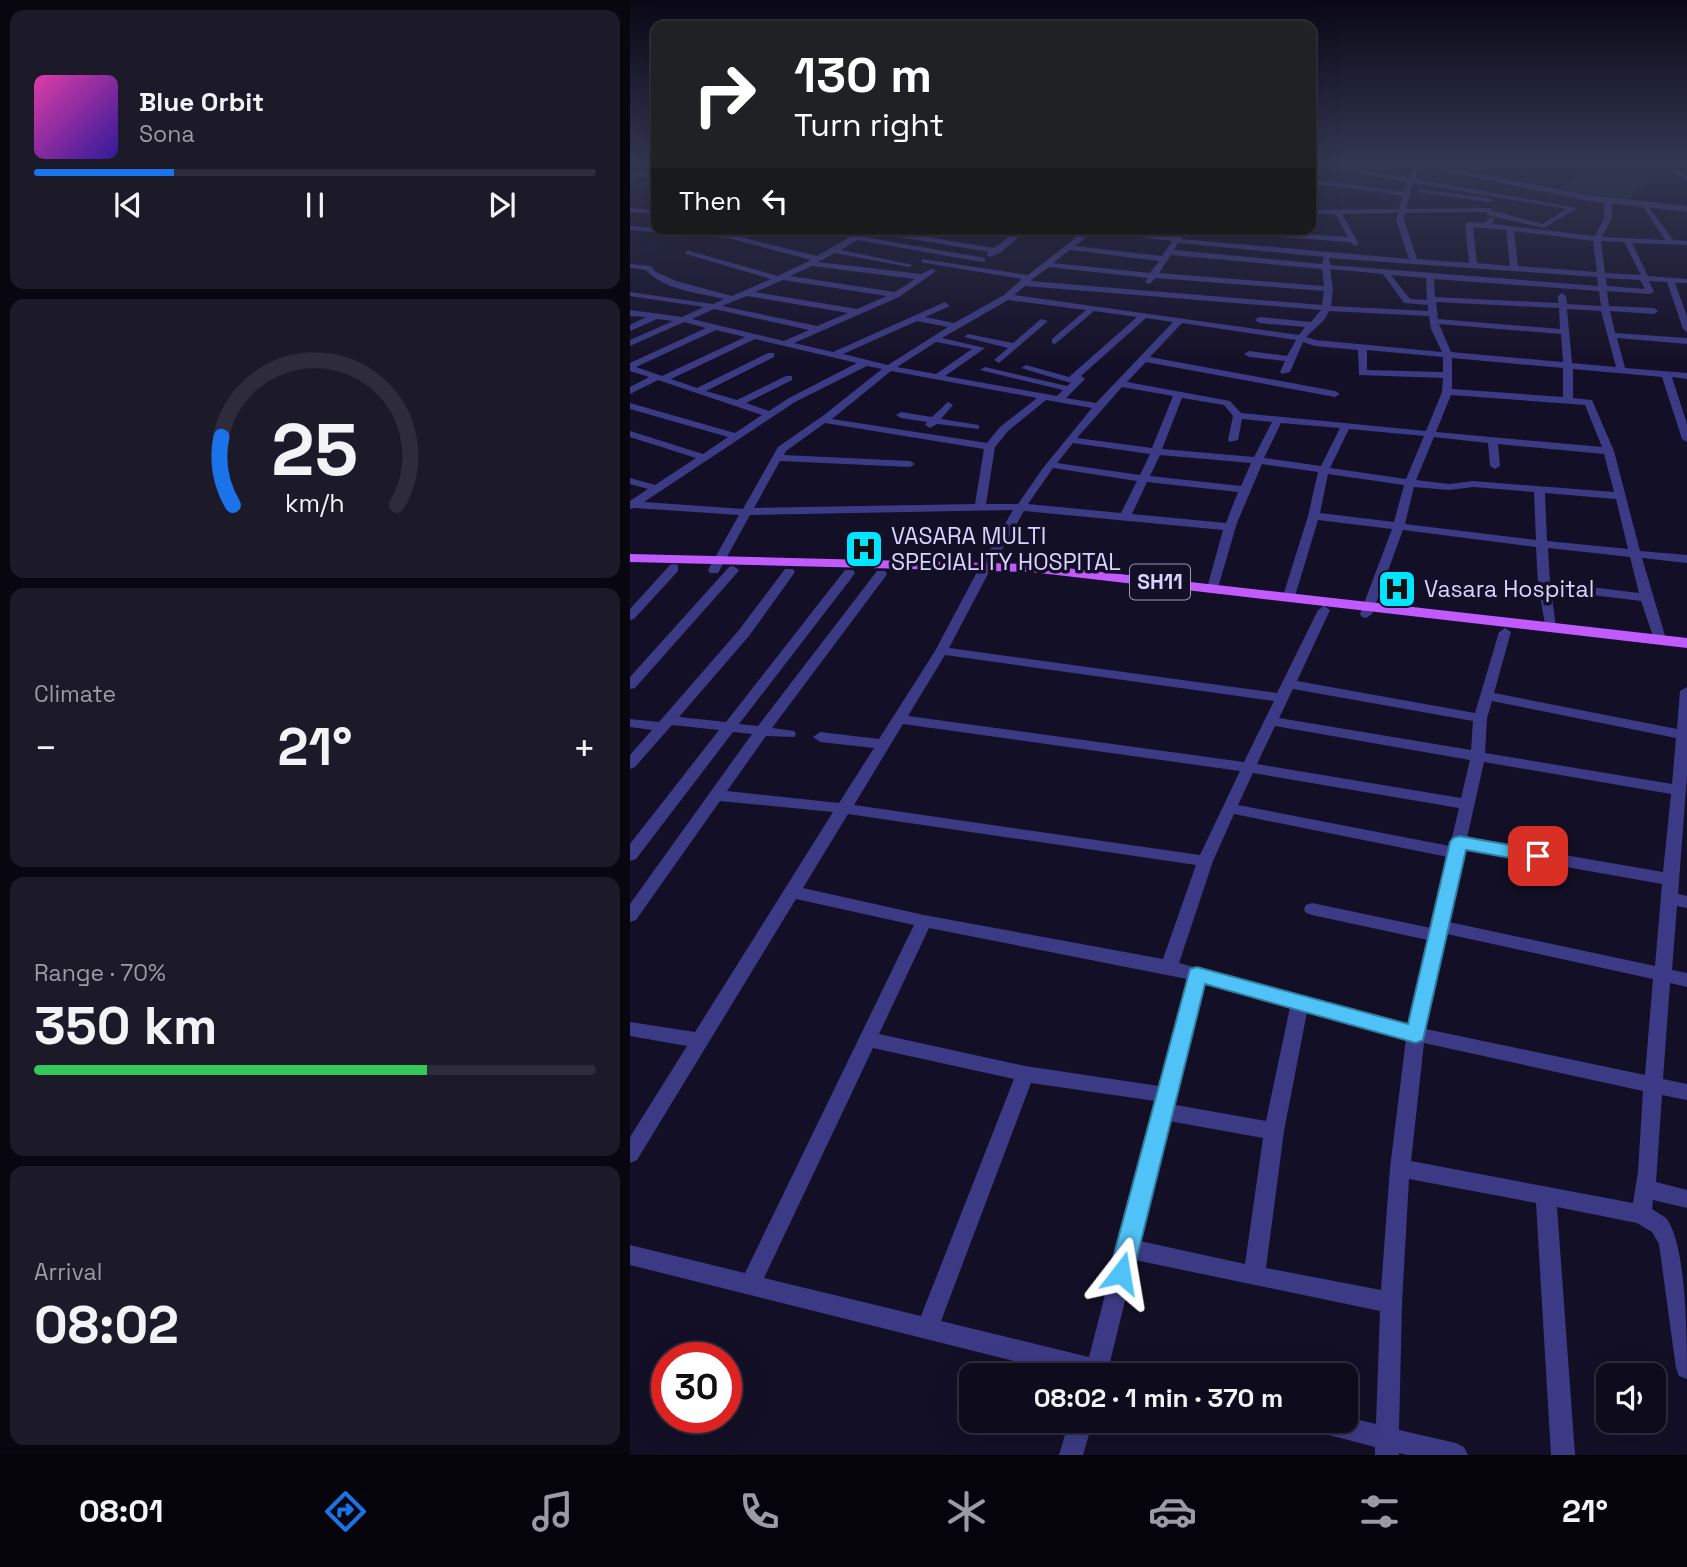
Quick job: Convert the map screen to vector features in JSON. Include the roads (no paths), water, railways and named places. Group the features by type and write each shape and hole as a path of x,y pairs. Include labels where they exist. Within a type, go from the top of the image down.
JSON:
{"main road":[{"name":"SH11","path":"630,558 789,572 881,574 982,570 1023,577 1324,610 1369,610 1687,643"},
{"name":"SH11","path":"630,567 982,570 1213,588 1289,596 1506,632 1687,652"}],"street":[{"path":"1347,231 1363,257"},
{"path":"1406,231 1413,260"},
{"path":"1470,231 1473,264"},
{"path":"1510,231 1514,267"},
{"path":"1527,231 1597,239 1687,243"},
{"path":"1601,231 1597,239 1602,262 1602,289 1621,370"},
{"path":"1663,231 1671,243"},
{"path":"1316,233 1351,237"},
{"path":"716,235 814,261 884,275 923,277"},
{"path":"630,342 779,278 836,251 862,235"},
{"path":"899,235 997,251"},
{"path":"971,268 1017,235"},
{"path":"630,685 723,567 744,512 782,449 888,368 1007,297 1086,235"},
{"path":"1139,235 1237,248 1687,281"},
{"path":"1129,313 1180,235"},
{"path":"1237,248 1242,235"},
{"path":"1315,235 1351,237"},
{"path":"857,238 982,260"},
{"path":"1627,241 1645,275 1643,277 1650,292 1657,325"},
{"path":"1069,248 1650,292"},
{"path":"836,251 909,265"},
{"path":"689,252 709,260 779,278 897,295"},
{"path":"1285,372 1303,339 1313,325 1322,319 1326,310 1329,289 1326,255"},
{"path":"925,261 1026,280 1141,293 1433,318 1496,330 1563,332"},
{"path":"1049,265 1329,289"},
{"path":"630,266 648,268 651,273 671,281 730,298"},
{"path":"786,344 897,295 932,271"},
{"path":"1559,271 1568,366 1568,400"},
{"path":"1385,272 1407,301 1605,307 1657,325 1687,341"},
{"path":"1369,610 1398,528 1410,483 1447,392 1448,355 1433,318 1430,276"},
{"path":"1670,279 1687,329"},
{"path":"745,292 859,312"},
{"path":"630,294 711,306 819,330"},
{"path":"1007,297 1180,320 1315,343 1687,376"},
{"path":"834,355 945,305"},
{"path":"1055,341 1092,309"},
{"path":"632,313 681,319 864,363 1100,408"},
{"path":"1058,400 1145,315"},
{"path":"630,328 656,316"},
{"path":"915,318 957,326"},
{"path":"630,1154 702,1041 881,744 941,651 982,570 1021,507 1070,440 1180,320"},
{"path":"1259,320 1313,325"},
{"path":"999,360 1044,321"},
{"path":"1612,335 1657,325"},
{"path":"630,367 715,327"},
{"path":"945,332 1014,346"},
{"path":"630,391 754,336"},
{"path":"934,339 980,348 937,377"},
{"path":"1363,348 1362,373 1448,376"},
{"path":"1248,354 1290,359"},
{"path":"698,391 771,355"},
{"path":"1145,359 1335,394"},
{"path":"631,505 769,414 864,363"},
{"path":"630,367 769,414"},
{"path":"1026,368 1074,382"},
{"path":"985,370 1074,382 1094,382"},
{"path":"1666,374 1687,439"},
{"path":"737,404 789,378"},
{"path":"1122,384 1227,402 1238,416 1609,451"},
{"path":"1447,392 1589,402 1609,451 1633,552 1660,639"},
{"path":"1125,517 1156,452 1179,394"},
{"path":"980,508 990,447 1004,429 1044,397"},
{"path":"920,436 948,405"},
{"path":"630,406 734,436"},
{"path":"901,415 975,427"},
{"path":"1233,440 1238,416"},
{"path":"823,420 990,447"},
{"path":"1213,588 1220,551 1243,489 1278,420"},
{"path":"1289,596 1314,516 1324,470 1346,426"},
{"path":"630,434 702,457"},
{"path":"1493,439 1495,466"},
{"path":"1070,440 1156,452 1257,460 1449,487 1473,484 1619,496"},
{"path":"776,458 910,464"},
{"path":"1052,465 1243,489"},
{"path":"630,481 655,488"},
{"path":"1539,491 1544,585 1550,627"},
{"path":"631,505 744,512 1021,507 1230,527"},
{"path":"1314,516 1398,528 1687,559"},
{"path":"630,616 674,568"},
{"path":"630,764 744,633 789,572"},
{"path":"630,855 849,573"},
{"path":"630,916 762,731 881,574"},
{"path":"1544,585 1646,598"},
{"path":"1169,967 1205,861 1269,720 1286,691 1324,610"},
{"path":"1388,1447 1391,1303 1400,1168 1416,1034 1478,756 1480,718 1506,632"},
{"path":"941,651 1286,691 1480,718"},
{"path":"1641,1214 1670,879 1681,838 1678,790 1687,691"},
{"path":"1486,696 1683,735"},
{"path":"897,719 1247,767 1468,804"},
{"path":"1269,720 1678,790"},
{"path":"630,723 732,727 789,734"},
{"path":"820,737 881,744"},
{"path":"716,795 842,808 1205,861"},
{"path":"1229,808 1458,848 1670,879"},
{"path":"793,891 924,921 1169,967 1416,1034 1687,1091"},
{"path":"1669,898 1687,901"},
{"path":"1312,909 1687,980"},
{"path":"750,1285 924,921"},
{"path":"1098,1363 1197,975"},
{"path":"1254,1276 1273,1131 1300,1001"},
{"path":"630,1029 702,1041"},
{"path":"868,1039 1025,1074 1166,1095"},
{"path":"927,1328 1025,1074"},
{"path":"1166,1095 1167,1112 1273,1131"},
{"path":"1400,1168 1641,1214 1659,1226 1669,1241 1687,1368"},
{"path":"1645,1189 1687,1199"},
{"path":"1546,1196 1563,1455"},
{"path":"1127,1248 1391,1303"},
{"path":"630,1255 1058,1363"},
{"path":"1071,1455 1077,1433"},
{"path":"1348,1433 1388,1447 1456,1455"}],"place":[{"name":"VASARA MULTI SPECIALITY HOSPITAL","path":"864,549"},
{"name":"Vasara Hospital","path":"1397,589"}]}
